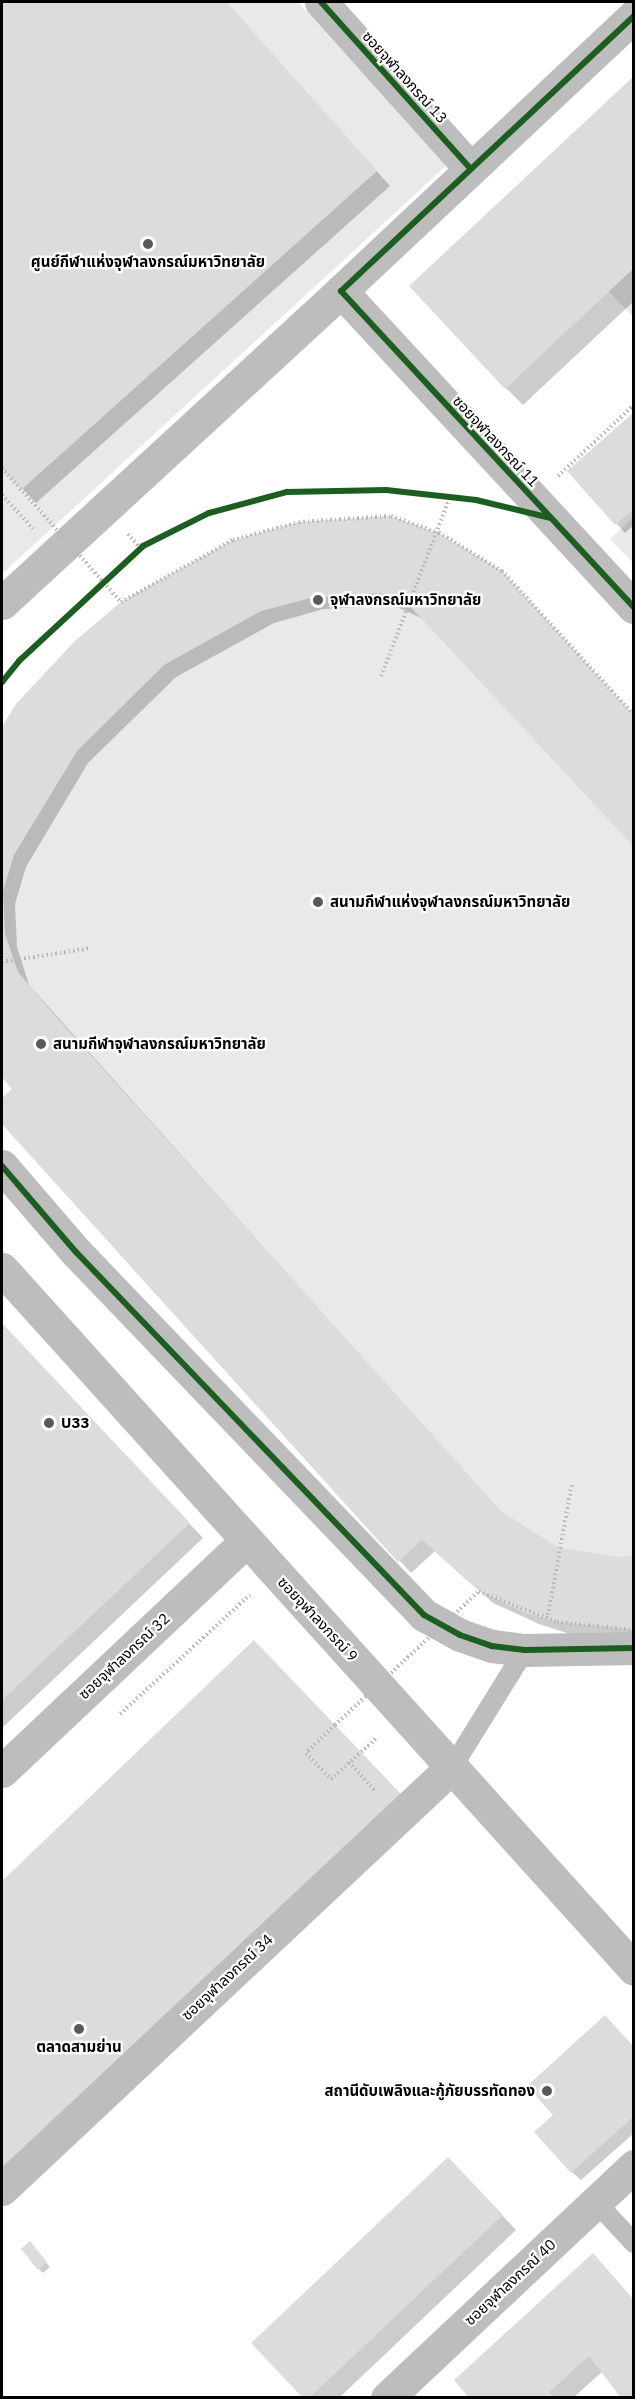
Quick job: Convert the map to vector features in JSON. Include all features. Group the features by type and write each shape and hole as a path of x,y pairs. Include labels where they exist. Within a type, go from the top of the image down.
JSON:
{"street":[{"name":"ซอยจุฬาลงกรณ์ 13","path":"321,2 471,169"},
{"path":"2,603 341,291 633,16"},
{"name":"ซอยจุฬาลงกรณ์ 11","path":"341,291 633,607"},
{"path":"2,1166 76,1252 423,1615 460,1635 492,1646 534,1650 633,1648"},
{"name":"ซอยจุฬาลงกรณ์ 9","path":"2,1269 275,1573 453,1766 633,1969"},
{"name":"ซอยจุฬาลงกรณ์ 32","path":"2,1771 246,1541"},
{"name":"ซอยจุฬาลงกรณ์ 34","path":"2,2189 453,1766"},
{"name":"ซอยจุฬาลงกรณ์ 40","path":"387,2397 633,2166"}],"lane":[{"path":"453,1766 534,1650"},
{"path":"596,2202 633,2243"}],"path":[{"path":"555,478 633,405"},
{"path":"2,468 121,602 233,540 299,522 391,516 439,533 502,571 633,715"},
{"path":"2,495 38,534"},
{"path":"440,496 459,498"},
{"path":"381,676 450,497"},
{"path":"132,556 153,541"},
{"path":"97,589 114,573"},
{"path":"2,962 91,948"},
{"path":"534,1650 572,1483"},
{"path":"120,1714 275,1573"},
{"path":"361,1752 331,1779 306,1753 479,1592 557,1622 633,1630"}],"shaded area":[{"name":"ศูนย์กีฬาแห่งจุฬาลงกรณ์มหาวิทยาลัย","path":"2,2 298,2 447,165 2,574"},
{"path":"633,268 633,317 609,291"},
{"name":"สนามกีฬาแห่งจุฬาลงกรณ์มหาวิทยาลัย","path":"391,516 439,533 502,571 633,715 633,1630 557,1622 525,1613 479,1591 422,1540 398,1562 2,1124 2,1098 12,1089 2,1077 2,727 16,704 74,642 121,602 233,540 299,522"},
{"path":"633,518 633,563 610,539"}],"building":[{"name":"ศูนย์กีฬาแห่งจุฬาลงกรณ์มหาวิทยาลัย","path":"2,2 226,2 377,171 21,490 2,469"},
{"path":"634,76 634,268 505,389 409,286"},
{"path":"634,412 634,509 615,525 567,471"},
{"name":"สนามกีฬาจุฬาลงกรณ์มหาวิทยาลัย","path":"391,516 439,533 502,571 634,715 634,847 406,602 380,593 311,598 261,611 164,665 77,751 14,855 3,891 5,934 18,972 51,1011 501,1511 559,1548 620,1557 634,1555 634,1630 557,1622 525,1613 479,1591 422,1540 398,1562 2,1124 2,1098 12,1089 2,1077 2,727 16,704 74,642 121,602 233,540 299,522"},
{"name":"U33","path":"2,1323 190,1523 2,1700"},
{"name":"ตลาดสามย่าน","path":"254,1640 402,1795 2,2178 2,1881"},
{"path":"605,2015 634,2047 634,2116 571,2173 534,2132 553,2115 527,2086"},
{"path":"448,2157 503,2215 309,2398 303,2398 251,2343"},
{"path":"30,2241 47,2262 38,2270 21,2249"},
{"path":"593,2253 634,2300 634,2398 621,2398 589,2356 549,2392 554,2398 469,2398 454,2380"}],"cycle path":[{"path":"321,2 471,169"},
{"path":"634,16 341,291 634,607"},
{"path":"2,682 19,661 143,546 209,513 287,492 386,490 476,500 551,518"},
{"path":"2,1166 76,1252 424,1615 460,1635 492,1646 525,1650 634,1648"}],"place":[{"name":"ศูนย์กีฬาแห่งจุฬาลงกรณ์มหาวิทยาลัย","path":"148,244"},
{"name":"จุฬาลงกรณ์มหาวิทยาลัย","path":"318,600"},
{"name":"สนามกีฬาแห่งจุฬาลงกรณ์มหาวิทยาลัย","path":"318,902"},
{"name":"สนามกีฬาจุฬาลงกรณ์มหาวิทยาลัย","path":"41,1044"},
{"name":"U33","path":"49,1423"},
{"name":"ตลาดสามย่าน","path":"79,2029"},
{"name":"สถานีดับเพลิงและกู้ภัยบรรทัดทอง","path":"547,2091"}]}
